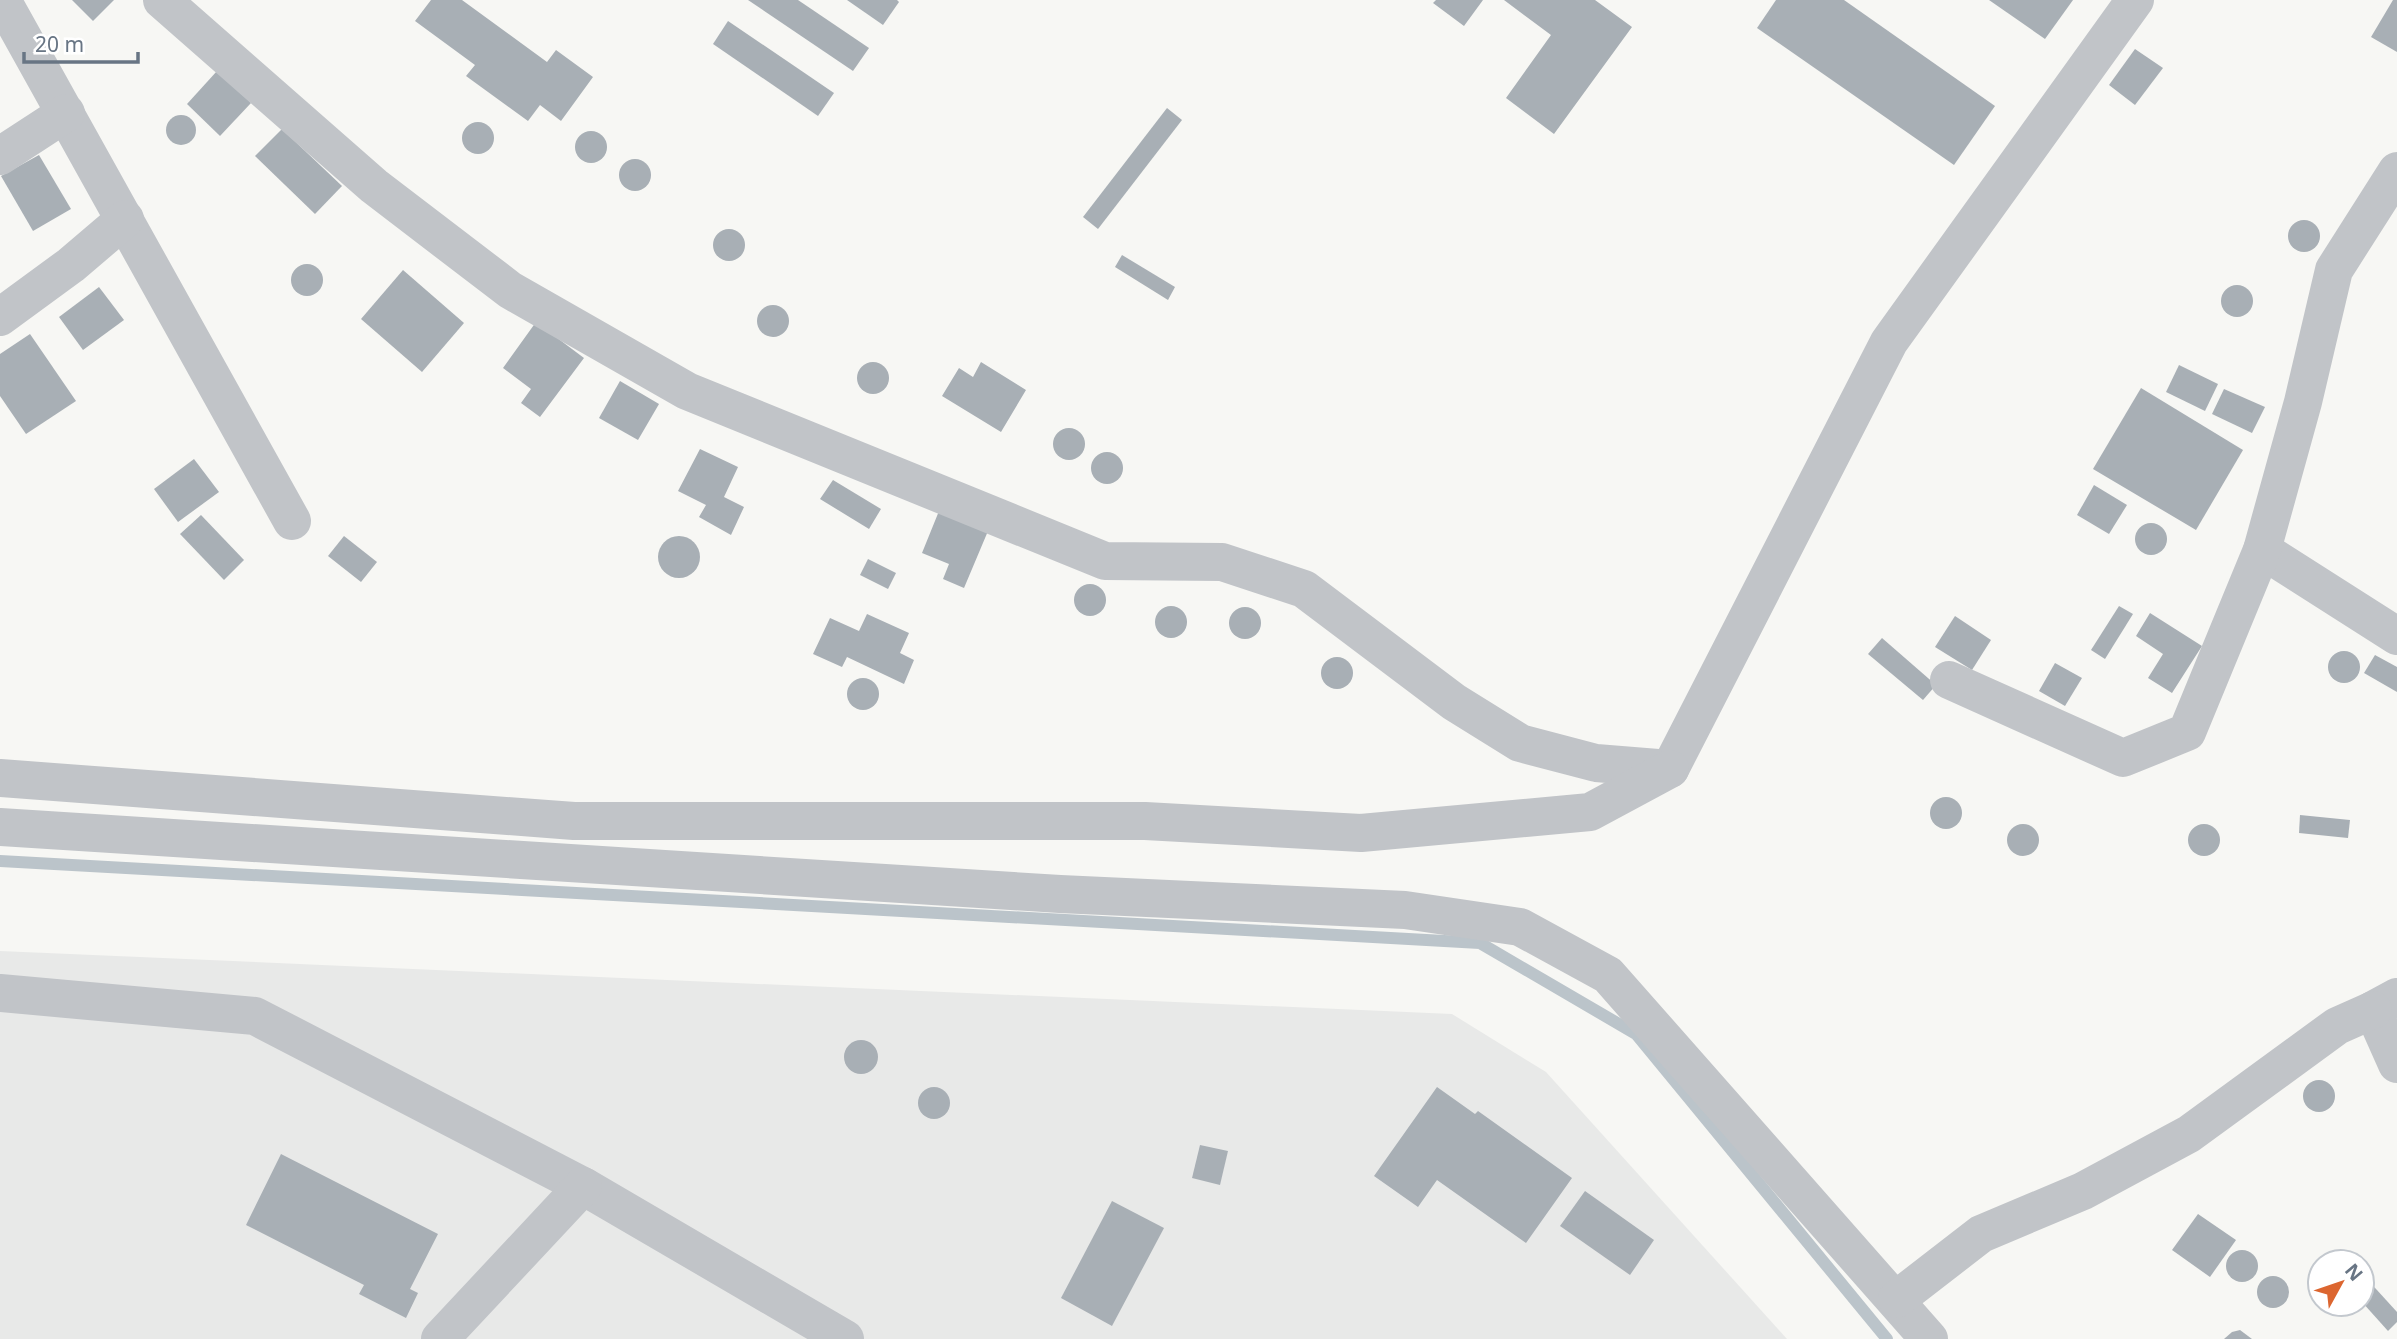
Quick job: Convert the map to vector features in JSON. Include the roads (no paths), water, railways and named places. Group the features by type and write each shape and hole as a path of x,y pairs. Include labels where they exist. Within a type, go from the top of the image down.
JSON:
{"street":[{"path":"2,0 292,522"},
{"path":"162,0 374,186 510,289 687,391 1105,561 1222,562 1304,589 1454,702 1520,743 1596,763 1671,769"},
{"path":"0,778 574,821 1145,821 1361,833 1590,812 1671,769 1889,342 2135,0"},
{"path":"0,156 66,113"},
{"path":"1949,680 2123,758 2187,732 2262,550 2303,401 2334,270 2397,171"},
{"path":"0,317 71,265 125,219"},
{"path":"2262,550 2397,636"},
{"path":"0,827 1060,894 1405,910 1520,927 1608,975 1897,1299 1929,1339"},
{"path":"0,993 255,1016 583,1186 845,1339"},
{"path":"1897,1299 1981,1234 2083,1191 2189,1135 2337,1026 2385,1003 2397,1064"},
{"path":"440,1339 583,1186"}],"waterway":[{"path":"0,861 1480,943 1636,1034 1887,1339"}]}
